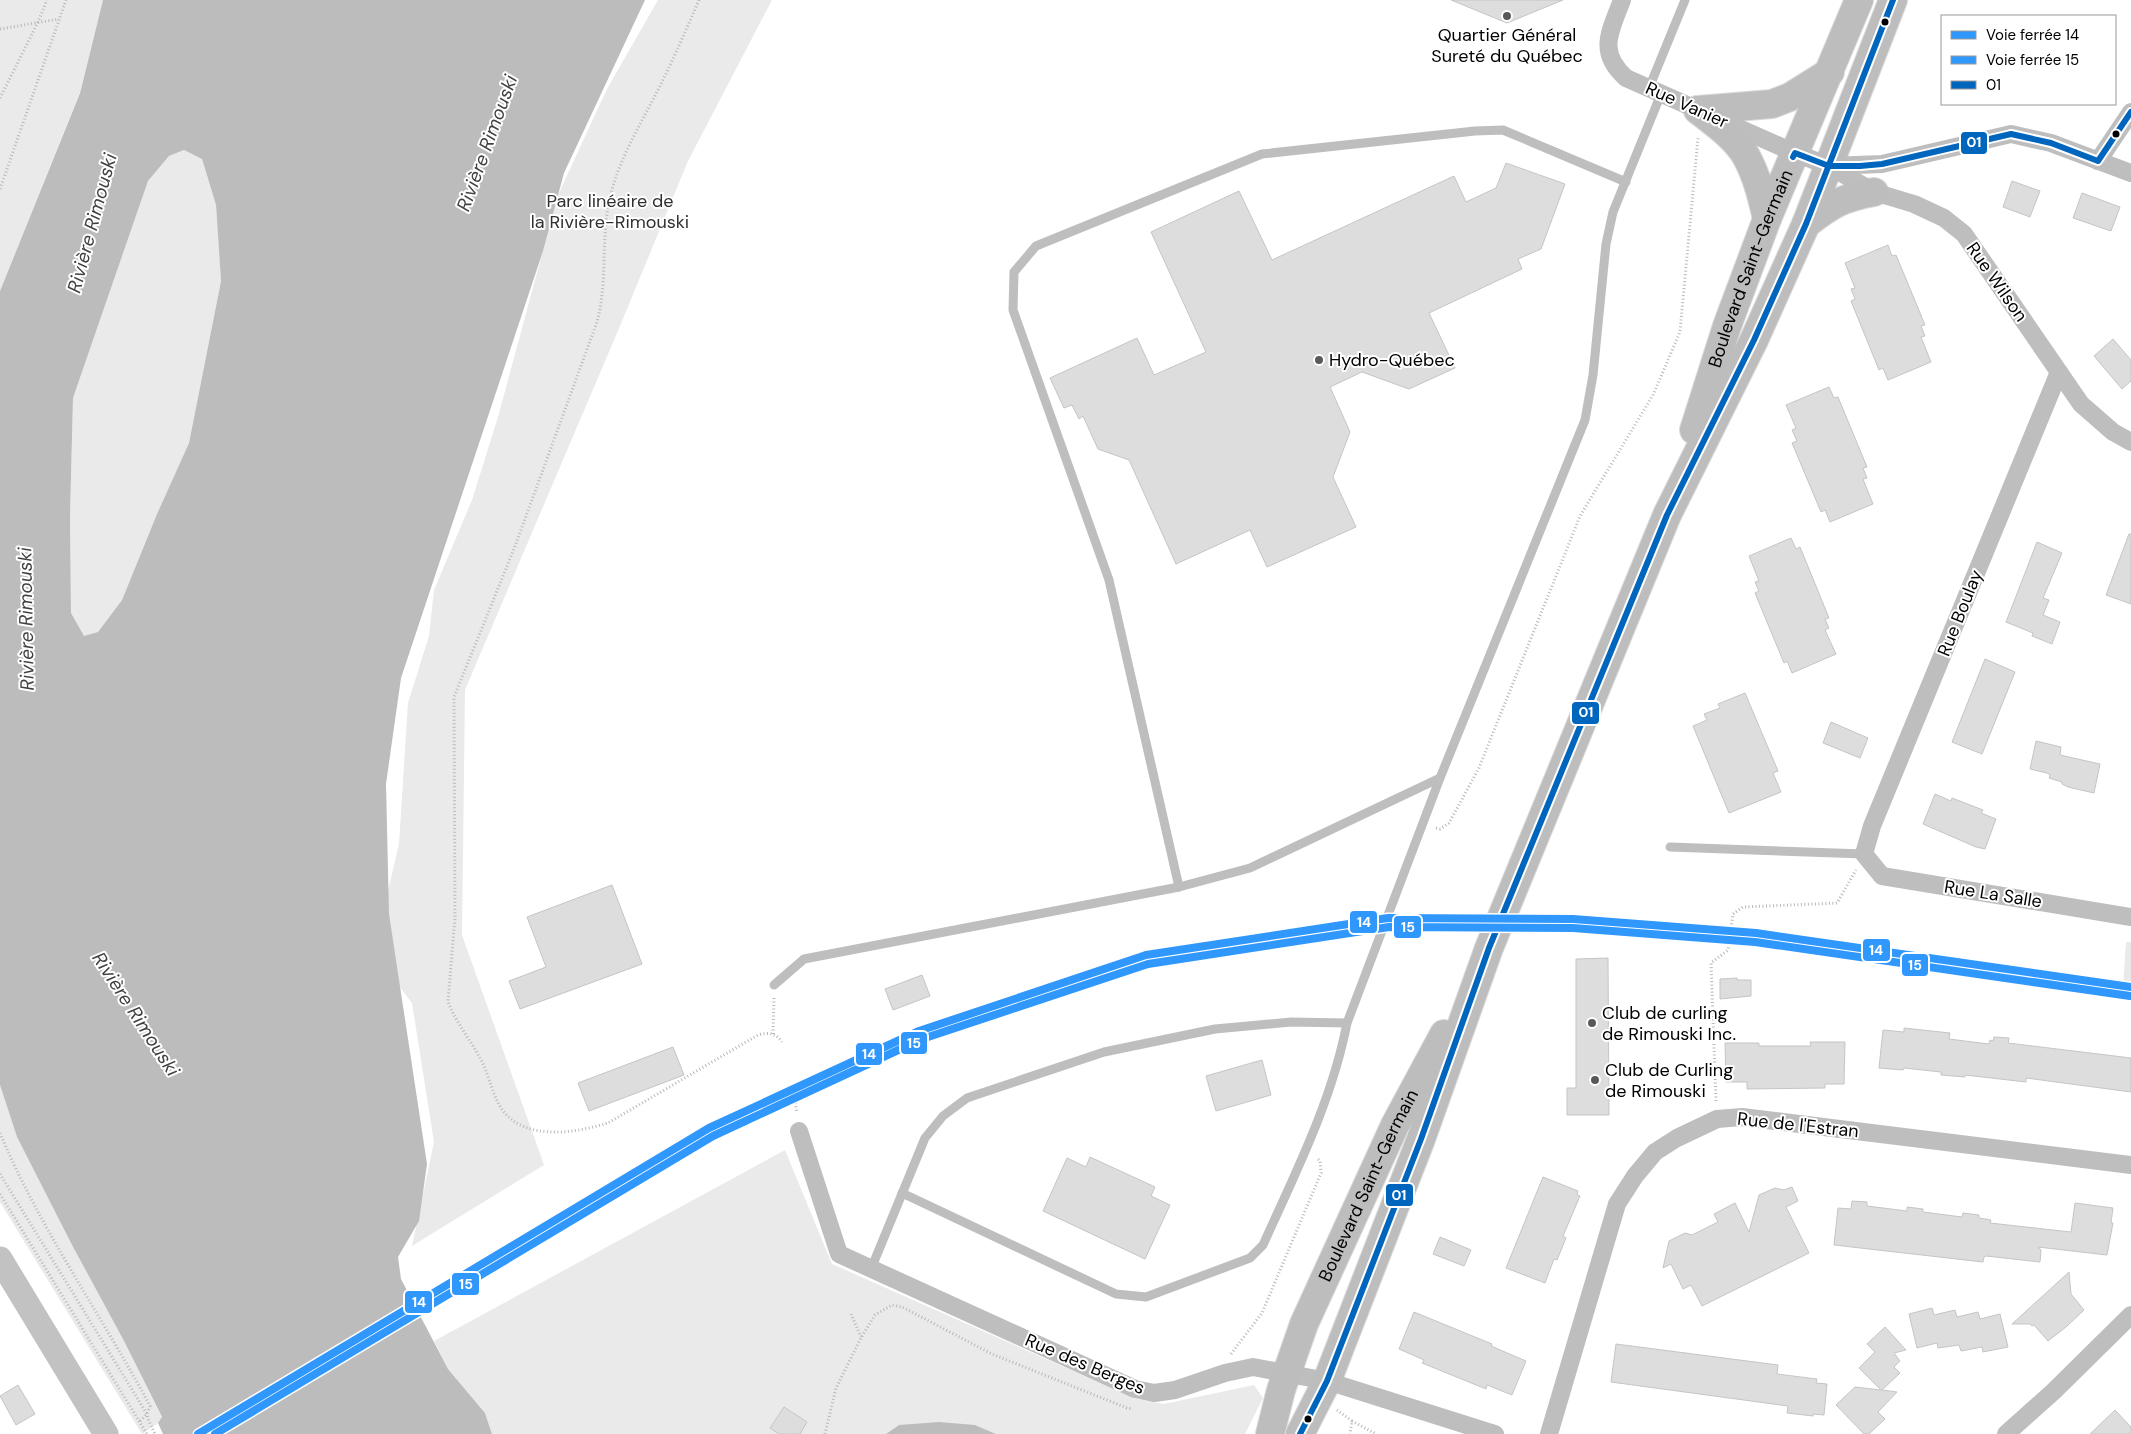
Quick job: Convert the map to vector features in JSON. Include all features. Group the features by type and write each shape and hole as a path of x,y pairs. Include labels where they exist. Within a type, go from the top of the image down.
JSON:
{"main road":[{"name":"Boulevard Saint-Germain","path":"1300,1434 1327,1381 1421,1139 1489,948 1667,515 1754,340 1806,224 1893,0"},
{"name":"Boulevard Saint-Germain","path":"1667,515 1727,326 1766,219 1830,72 1855,2"},
{"path":"1698,110 1772,104 1790,97 1830,72"},
{"path":"1698,110 1727,134 1745,154 1758,183 1766,219"},
{"path":"1806,224 1830,205 1848,197 1874,192"},
{"name":"Boulevard Saint-Germain","path":"1270,1434 1287,1372 1304,1324 1395,1125 1489,948"},
{"path":"0,1259 106,1434"}],"street":[{"name":"Rue Vanier","path":"1622,0 1610,32 1608,54 1615,68 1626,78 1795,153 1829,166"},
{"path":"2098,161 2131,112"},
{"path":"1829,166 1882,164 2011,134 2051,143 2131,173"},
{"name":"Rue Wilson","path":"1829,166 1874,192 1914,204 1944,218 1964,234 2081,404 2113,432 2131,442"},
{"name":"Rue Boulay","path":"1864,854 1872,826 2059,372"},
{"name":"Rue La Salle","path":"1864,854 1882,876 2131,917"},
{"name":"Rue de l'Estran","path":"1549,1434 1617,1204 1635,1176 1655,1152 1677,1138 1717,1119 1742,1117 2131,1165"},
{"name":"Rue des Berges","path":"799,1131 839,1254 1135,1389 1154,1393 1174,1390 1225,1373 1253,1367 1327,1381 1495,1434"},
{"path":"2006,1434 2054,1391 2131,1315"}],"lane":[{"path":"902,1192 1116,1294 1146,1298 1250,1258 1263,1245 1307,1147 1341,1053 1347,1023 1422,825 1585,420 1593,375 1606,244 1613,212 1626,182 1685,0"},
{"path":"1178,887 1109,580 1014,310 1014,272 1036,246 1262,154 1475,131 1504,130 1626,182"},
{"path":"774,985 804,959 1178,887 1250,868 1440,778"},
{"path":"1670,847 1864,854"},
{"path":"871,1269 925,1138 943,1116 967,1098 1104,1052 1215,1029 1291,1022 1347,1023"}],"path":[{"path":"0,98 38,22 46,0"},
{"path":"0,189 66,0"},
{"path":"699,0 627,152 612,188 607,220 604,290 597,322 514,550 454,697 455,917 448,1002 452,1014 483,1065 493,1093 502,1109 516,1123 529,1129 547,1132 591,1129 608,1124 758,1035 773,1034 782,1042"},
{"path":"0,29 59,19"},
{"path":"1422,825 1440,829 1449,823 1479,768 1580,516 1653,395 1680,332 1697,152 1698,110"},
{"path":"1717,1119 1711,963 1728,950 1733,914 1744,908 1837,903 1864,854"},
{"path":"773,1034 774,985"},
{"path":"0,1133 38,1212 126,1361 150,1406 147,1414 139,1422"},
{"path":"1231,1353 1262,1313 1321,1173 1320,1161 1307,1147"},
{"path":"0,1174 147,1414 154,1434"},
{"path":"0,1194 147,1434"},
{"path":"825,1434 836,1388 861,1338 875,1315 892,1305 902,1307 992,1354 1127,1408 1137,1409"},
{"path":"851,1314 861,1338"},
{"path":"1334,1408 1352,1421 1376,1434"},
{"path":"1350,1434 1352,1421"}],"green space":[{"path":"0,0 103,0 80,92 0,291"},
{"name":"Parc linéaire de la Rivière-Rimouski","path":"658,0 772,0 688,161 465,690 462,935 544,1165 412,1246 434,1142 412,1003 379,960 387,895 399,844 408,703 429,636 434,590 472,500 498,417 558,195 607,89"},
{"path":"184,150 202,159 216,205 221,281 189,443 157,514 122,600 98,632 84,637 71,613 70,518 73,398 148,181 169,156"},
{"path":"2126,942 2131,942 2131,987 2123,986"},
{"path":"0,1085 17,1137 124,1341 162,1418 142,1434 0,1202"},
{"path":"785,1150 832,1264 1136,1399 1164,1404 1254,1385 1263,1398 1245,1434 996,1434 975,1425 899,1425 886,1434 492,1434 485,1413 448,1369 434,1341"}],"water":[{"name":"Rivière Rimouski","path":"103,0 645,0 564,173 543,251 401,678 386,784 389,914 427,1164 419,1221 398,1257 401,1279 448,1369 485,1413 492,1434 163,1434 158,1423 162,1417 17,1137 0,1085 0,291 80,93","holes":["184,150 202,159 216,205 221,281 189,443 157,514 122,600 98,632 84,636 71,613 70,518 73,398 148,181 169,156"]},
{"path":"939,1422 975,1425 996,1434 886,1434 899,1425"}],"building":[{"name":"Quartier Général Sureté du Québec","path":"1451,0 1563,0 1507,23"},
{"name":"Hydro-Québec","path":"1506,163 1565,184 1541,249 1518,259 1522,269 1429,313 1455,368 1409,389 1362,372 1330,387 1350,432 1333,477 1356,527 1267,567 1250,530 1176,564 1129,460 1098,449 1083,416 1079,419 1072,405 1064,408 1050,378 1137,338 1154,375 1206,352 1151,232 1239,191 1272,260 1454,176 1466,202 1496,188"},
{"path":"2012,181 2040,191 2030,217 2003,207"},
{"path":"2082,193 2120,207 2111,231 2073,218"},
{"path":"1888,245 1892,256 1896,255 1925,325 1921,326 1925,336 1921,337 1931,362 1888,380 1883,368 1879,370 1851,301 1855,299 1851,289 1855,288 1845,263"},
{"path":"2113,339 2131,360 2131,381 2122,389 2094,356"},
{"path":"1829,387 1834,398 1838,397 1867,467 1863,468 1867,478 1863,479 1873,504 1830,522 1825,510 1821,512 1792,443 1797,441 1792,430 1796,428 1786,405"},
{"path":"2129,534 2131,534 2131,604 2106,595"},
{"path":"1791,538 1796,549 1800,547 1829,618 1825,619 1829,628 1825,630 1836,654 1792,673 1787,661 1784,663 1755,593 1759,591 1755,582 1759,581 1749,556"},
{"path":"2037,542 2062,553 2043,598 2049,600 2043,615 2060,622 2052,644 2032,636 2033,633 2006,622"},
{"path":"1985,659 2015,672 1982,754 1952,742"},
{"path":"1745,693 1778,771 1773,773 1781,792 1729,813 1693,726 1707,720 1704,714 1720,708 1718,704"},
{"path":"1831,722 1868,738 1860,758 1823,743"},
{"path":"2036,741 2061,747 2060,755 2100,764 2094,793 2068,787 2062,784 2062,782 2049,778 2050,775 2047,773 2030,769"},
{"path":"1935,794 1951,801 1952,798 1983,810 1981,813 1996,819 1985,849 1976,847 1923,824"},
{"path":"612,885 642,964 520,1009 509,981 546,967 527,917"},
{"name":"Club de curling de Rimouski Inc.","path":"1608,958 1609,1115 1567,1115 1567,1088 1576,1088 1576,959"},
{"path":"922,975 930,996 893,1010 885,989"},
{"path":"1737,978 1737,980 1751,980 1751,996 1720,999 1720,979"},
{"path":"1904,1028 1950,1033 1949,1039 1989,1044 1990,1040 1993,1041 1994,1037 2009,1038 2008,1043 2131,1058 2131,1092 2026,1078 2026,1082 1965,1075 1965,1077 1941,1075 1941,1072 1904,1068 1903,1070 1879,1068 1883,1030 1904,1032"},
{"path":"1810,1042 1845,1042 1844,1084 1825,1084 1825,1088 1747,1089 1747,1082 1726,1082 1725,1043 1759,1043 1759,1046 1811,1046"},
{"path":"673,1047 684,1075 589,1111 578,1083"},
{"path":"1262,1060 1271,1095 1216,1111 1206,1076"},
{"path":"1090,1157 1155,1187 1151,1196 1170,1205 1145,1259 1043,1211 1067,1158 1086,1167"},
{"path":"1543,1177 1578,1191 1577,1195 1580,1196 1563,1236 1566,1238 1557,1260 1554,1259 1545,1283 1506,1268"},
{"path":"1792,1187 1798,1201 1786,1207 1809,1253 1702,1306 1691,1285 1683,1289 1671,1264 1663,1268 1669,1241 1685,1233 1692,1235 1718,1222 1714,1214 1735,1203 1749,1232 1759,1195 1775,1188 1784,1190"},
{"path":"1852,1201 1867,1202 1867,1206 1907,1211 1907,1207 1923,1209 1923,1212 1962,1217 1963,1213 1979,1215 1979,1218 1991,1220 1990,1223 2071,1232 2075,1203 2113,1208 2111,1223 2113,1223 2107,1255 2038,1247 2041,1250 2040,1262 1986,1256 1983,1262 1834,1245 1838,1208 1851,1209"},
{"path":"1440,1237 1471,1250 1464,1266 1433,1254"},
{"path":"2069,1272 2071,1294 2084,1310 2066,1327 2048,1341 2034,1325 2012,1324"},
{"path":"1932,1308 1934,1315 1955,1310 1957,1317 1978,1312 1980,1319 2000,1314 2008,1347 1983,1352 1982,1347 1961,1351 1959,1345 1938,1348 1937,1343 1917,1348 1909,1314"},
{"path":"1414,1312 1492,1344 1491,1346 1526,1361 1512,1395 1487,1385 1486,1389 1422,1363 1424,1360 1399,1349"},
{"path":"1885,1327 1906,1350 1894,1353 1900,1361 1894,1367 1900,1373 1882,1390 1897,1392 1878,1412 1885,1419 1869,1434 1864,1434 1836,1405 1855,1387 1881,1390 1859,1368 1875,1352 1867,1344"},
{"path":"1616,1344 1778,1365 1777,1374 1817,1379 1816,1383 1827,1384 1824,1415 1813,1414 1813,1416 1787,1413 1788,1406 1611,1382"},
{"path":"18,1385 35,1414 16,1425 0,1396"},
{"path":"784,1407 807,1422 800,1434 779,1434 770,1428"},
{"path":"2115,1410 2131,1427 2131,1434 2090,1434"}],"rail line":[{"name":"14","path":"198,1434 709,1128 919,1031 1146,955 1388,918 1573,919 1756,933 2131,987"},
{"name":"15","path":"215,1434 713,1136 922,1039 1148,964 1389,927 1573,928 1755,942 2130,996"}],"transit line":[{"name":"01","path":"1300,1434 1327,1381 1421,1139 1489,948 1667,515 1754,340 1806,224 1893,0"},
{"name":"01","path":"1793,157 1795,153 1829,166 1882,164 2011,134 2051,143 2098,161 2131,112"}],"place":[{"name":"Quartier Général Sureté du Québec","path":"1507,16"},
{"name":"Hydro-Québec","path":"1319,360"},
{"name":"Club de curling de Rimouski Inc.","path":"1592,1023"},
{"name":"Club de Curling de Rimouski","path":"1595,1080"}]}
